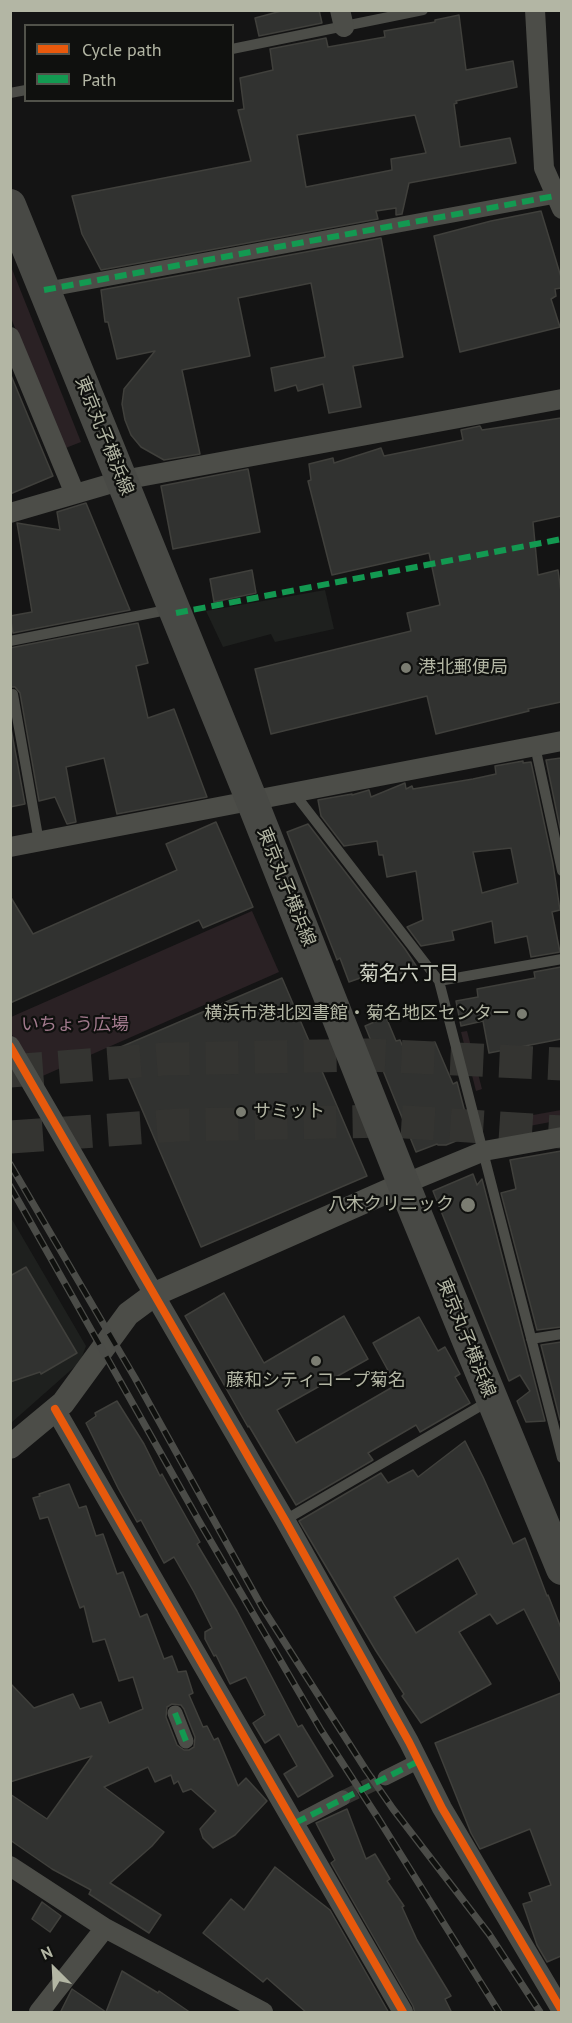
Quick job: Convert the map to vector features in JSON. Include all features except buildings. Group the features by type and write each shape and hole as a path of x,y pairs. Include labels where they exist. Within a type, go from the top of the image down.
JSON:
{"main road":[{"name":"東京丸子横浜線","path":"10,205 123,480 491,1400 561,1568"}],"street":[{"path":"44,290 558,203 544,168 535,10"},
{"path":"10,337 75,494"},
{"path":"10,513 123,480 561,399"},
{"path":"10,847 561,741"},
{"path":"10,1046 285,1520 419,1761 442,1808 561,2011"},
{"path":"10,1447 63,1402 128,1314 155,1294 484,1151 561,1137"},
{"path":"55,1409 403,2013"},
{"path":"175,1713 186,1741"},
{"path":"384,1778 419,1761"},
{"path":"295,1823 344,1798"},
{"path":"10,1866 105,1928 263,2013"},
{"path":"39,2013 105,1928"}],"lane":[{"path":"234,48 342,19 423,10"},
{"path":"10,641 174,609"},
{"path":"10,695 14,694 39,842"},
{"path":"535,746 561,871"},
{"path":"294,793 439,981 561,1458"},
{"path":"439,981 561,959"},
{"path":"531,1339 561,1334"},
{"path":"285,1520 491,1400"}],"shaded area":[{"path":"325,590 334,629 275,642 271,634 223,647 206,611"},
{"path":"10,1216 86,1346 80,1362 11,1423"}],"green space":[{"path":"10,264 81,442 63,449 11,318"},
{"name":"いちょう広場","path":"252,911 279,972 38,1078 11,1033 11,1017"},
{"path":"467,1031 482,1089 476,1091 461,1032"},
{"path":"561,1110 561,1120 524,1127 522,1117"}],"tunnel":[{"path":"10,1071 166,1059 368,1055 562,1064"},
{"path":"10,1137 180,1125 391,1121 562,1132"},
{"path":"343,1798 385,1778"}],"railway":[{"path":"10,1164 135,1378 262,1607 366,1770 393,1809 489,1934 540,2012"},
{"path":"10,1186 199,1521 321,1730 499,2012"}],"marked path":[{"path":"44,290 555,196"},
{"path":"176,613 562,539"},
{"path":"175,1713 186,1741"},
{"path":"295,1823 419,1761"}],"cycle path":[{"path":"10,1046 285,1520 409,1742 442,1808 562,2011"},
{"path":"55,1409 403,2012"}],"place":[{"name":"港北郵便局","path":"406,668"},
{"name":"横浜市港北図書館・菊名地区センター","path":"522,1014"},
{"name":"サミット","path":"241,1112"},
{"name":"八木クリニック","path":"468,1205"},
{"name":"藤和シティコープ菊名","path":"316,1361"}],"district":[{"name":"菊名六丁目","path":"409,974"}]}
